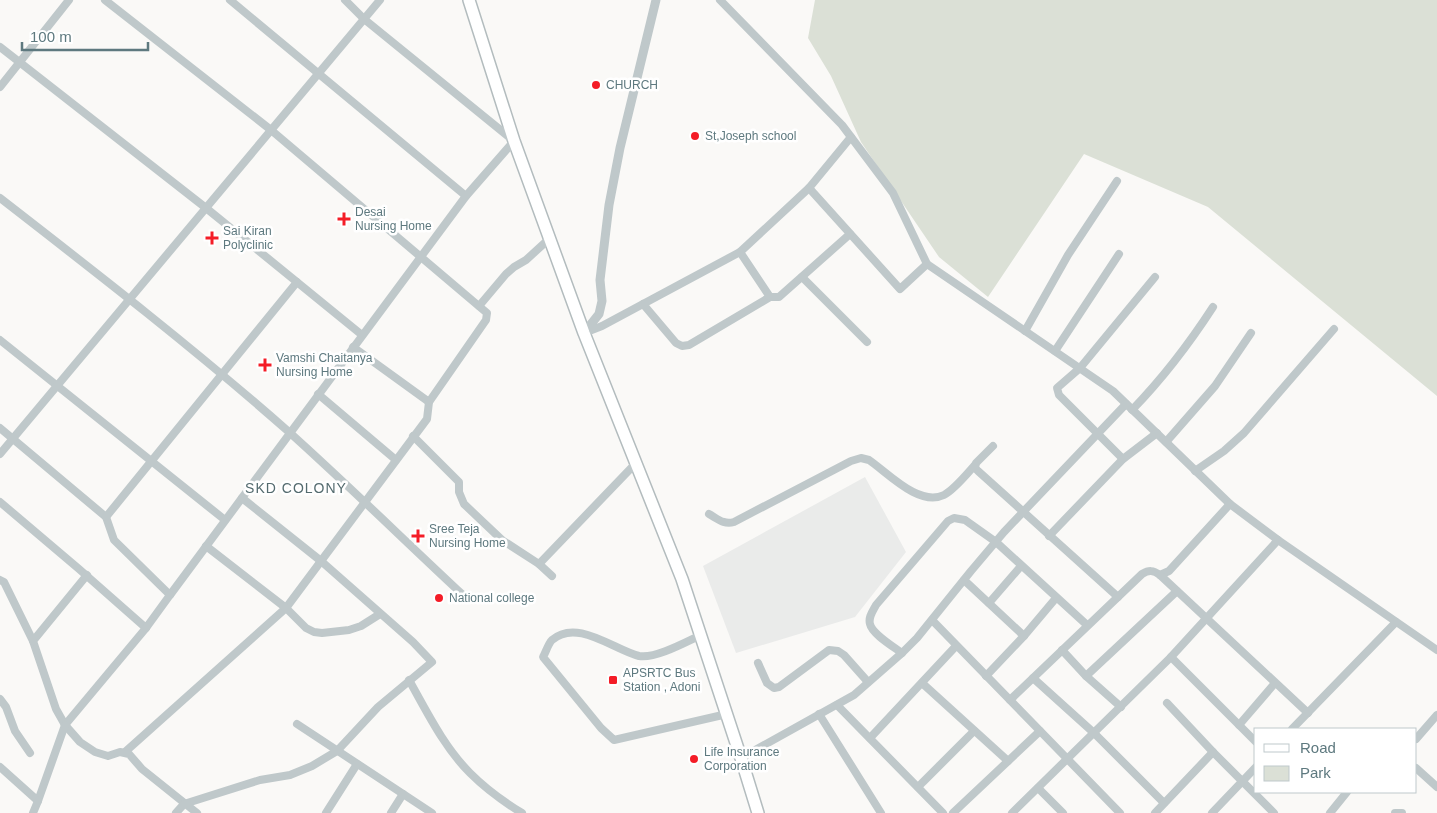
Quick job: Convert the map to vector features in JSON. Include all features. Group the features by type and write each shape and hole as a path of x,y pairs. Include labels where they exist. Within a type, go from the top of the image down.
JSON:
{"main road":[{"path":"469,0 514,142 549,239 584,333 682,579 758,813"}],"street":[{"path":"0,87 69,0"},
{"path":"0,580 4,582 33,642 56,709 66,725 80,742 95,752 108,756 125,752 286,608 427,419 429,402 486,320 487,313 271,130 105,0"},
{"path":"230,0 320,72 466,196"},
{"path":"33,813 66,725 146,628 466,196 514,142 364,19 345,0"},
{"path":"0,454 380,0"},
{"path":"584,333 599,314 602,301 600,280 620,148 656,0"},
{"path":"720,0 842,125 893,193 928,264 1114,391 1230,504 1278,540 1437,650"},
{"path":"0,46 206,208 362,335"},
{"path":"584,333 602,326 740,252 809,188 851,137"},
{"path":"1025,331 1068,255 1117,181"},
{"path":"809,188 900,289 928,264"},
{"path":"0,198 130,299 290,433 463,595"},
{"path":"643,304 676,343 682,346 688,344 770,297 779,297 850,234"},
{"path":"479,306 514,266 526,260 549,239"},
{"path":"740,252 770,297"},
{"path":"1055,351 1119,254"},
{"path":"802,277 867,342"},
{"path":"1123,459 1057,392 1060,385 1080,368 1155,277"},
{"path":"106,517 297,282"},
{"path":"741,758 854,695 902,653 932,620 996,542 1024,512 1099,434 1170,368 1193,338 1212,307"},
{"path":"1195,471 1224,451 1244,432 1334,328"},
{"path":"1166,442 1215,386 1251,333"},
{"path":"0,340 225,520"},
{"path":"353,347 429,402"},
{"path":"318,394 396,460"},
{"path":"0,428 106,517 114,540 170,595"},
{"path":"1049,536 1123,459 1157,433"},
{"path":"414,436 459,482 459,492 464,504 502,540 539,564 552,576"},
{"path":"709,514 728,524 734,522 851,461 861,458 869,460 916,495 927,498 938,497 945,495 993,446"},
{"path":"539,564 636,463"},
{"path":"975,465 978,471 1118,597"},
{"path":"176,813 184,804 260,780 290,776 312,766 337,751 378,707 432,662 413,642 321,561 242,498"},
{"path":"0,502 146,628"},
{"path":"1160,575 1169,571 1230,504"},
{"path":"902,653 873,631 870,624 870,616 876,605 948,521 954,518 964,520 996,542 1087,625"},
{"path":"1012,813 1171,657 1278,540"},
{"path":"206,546 286,608 306,628 314,632 349,630 361,626 380,614"},
{"path":"989,603 1021,566"},
{"path":"1010,700 1087,625 1148,570 1160,575 1308,713"},
{"path":"33,642 87,576"},
{"path":"964,580 1024,636"},
{"path":"1086,676 1177,591"},
{"path":"986,676 1024,636 1056,598"},
{"path":"932,620 1120,813"},
{"path":"1293,728 1396,622"},
{"path":"701,635 667,651 640,656 603,640 573,632 564,633 551,640 543,657 600,728 614,740 727,714"},
{"path":"870,738 956,646"},
{"path":"758,663 767,684 774,688 802,672 825,653 833,650 844,655 868,682"},
{"path":"1062,650 1086,676 1121,707"},
{"path":"1171,657 1254,740"},
{"path":"1033,678 1094,733 1164,803"},
{"path":"409,680 442,739 470,773 522,813"},
{"path":"922,683 1008,761"},
{"path":"1239,725 1275,683"},
{"path":"0,699 6,707 14,731 30,753"},
{"path":"836,704 943,813"},
{"path":"1166,704 1274,813"},
{"path":"819,714 881,813"},
{"path":"1417,738 1437,715"},
{"path":"297,724 432,813"},
{"path":"918,787 974,731"},
{"path":"953,813 1040,731"},
{"path":"125,752 142,769 197,813"},
{"path":"1155,813 1213,752"},
{"path":"326,813 357,764"},
{"path":"0,766 38,801"},
{"path":"1212,813 1254,769"},
{"path":"1417,769 1437,787"},
{"path":"1038,788 1061,812"},
{"path":"1330,813 1346,793"},
{"path":"391,813 403,794"},
{"path":"1395,813 1402,813"}],"shaded area":[{"path":"865,477 906,552 855,617 736,653 703,566"}],"green space":[{"path":"815,0 1437,0 1437,396 1208,207 1084,154 988,297 939,257 861,142 831,76 808,38"}],"place":[{"name":"CHURCH","path":"596,85"},
{"name":"St,Joseph school","path":"695,136"},
{"name":"Desai Nursing Home","path":"344,219"},
{"name":"Sai Kiran Polyclinic","path":"212,238"},
{"name":"Vamshi Chaitanya Nursing Home","path":"265,365"},
{"name":"Sree Teja Nursing Home","path":"418,536"},
{"name":"National college","path":"439,598"},
{"name":"APSRTC Bus Station , Adoni","path":"613,680"},
{"name":"Life Insurance Corporation","path":"694,759"}],"district":[{"name":"SKD COLONY","path":"296,488"}]}
